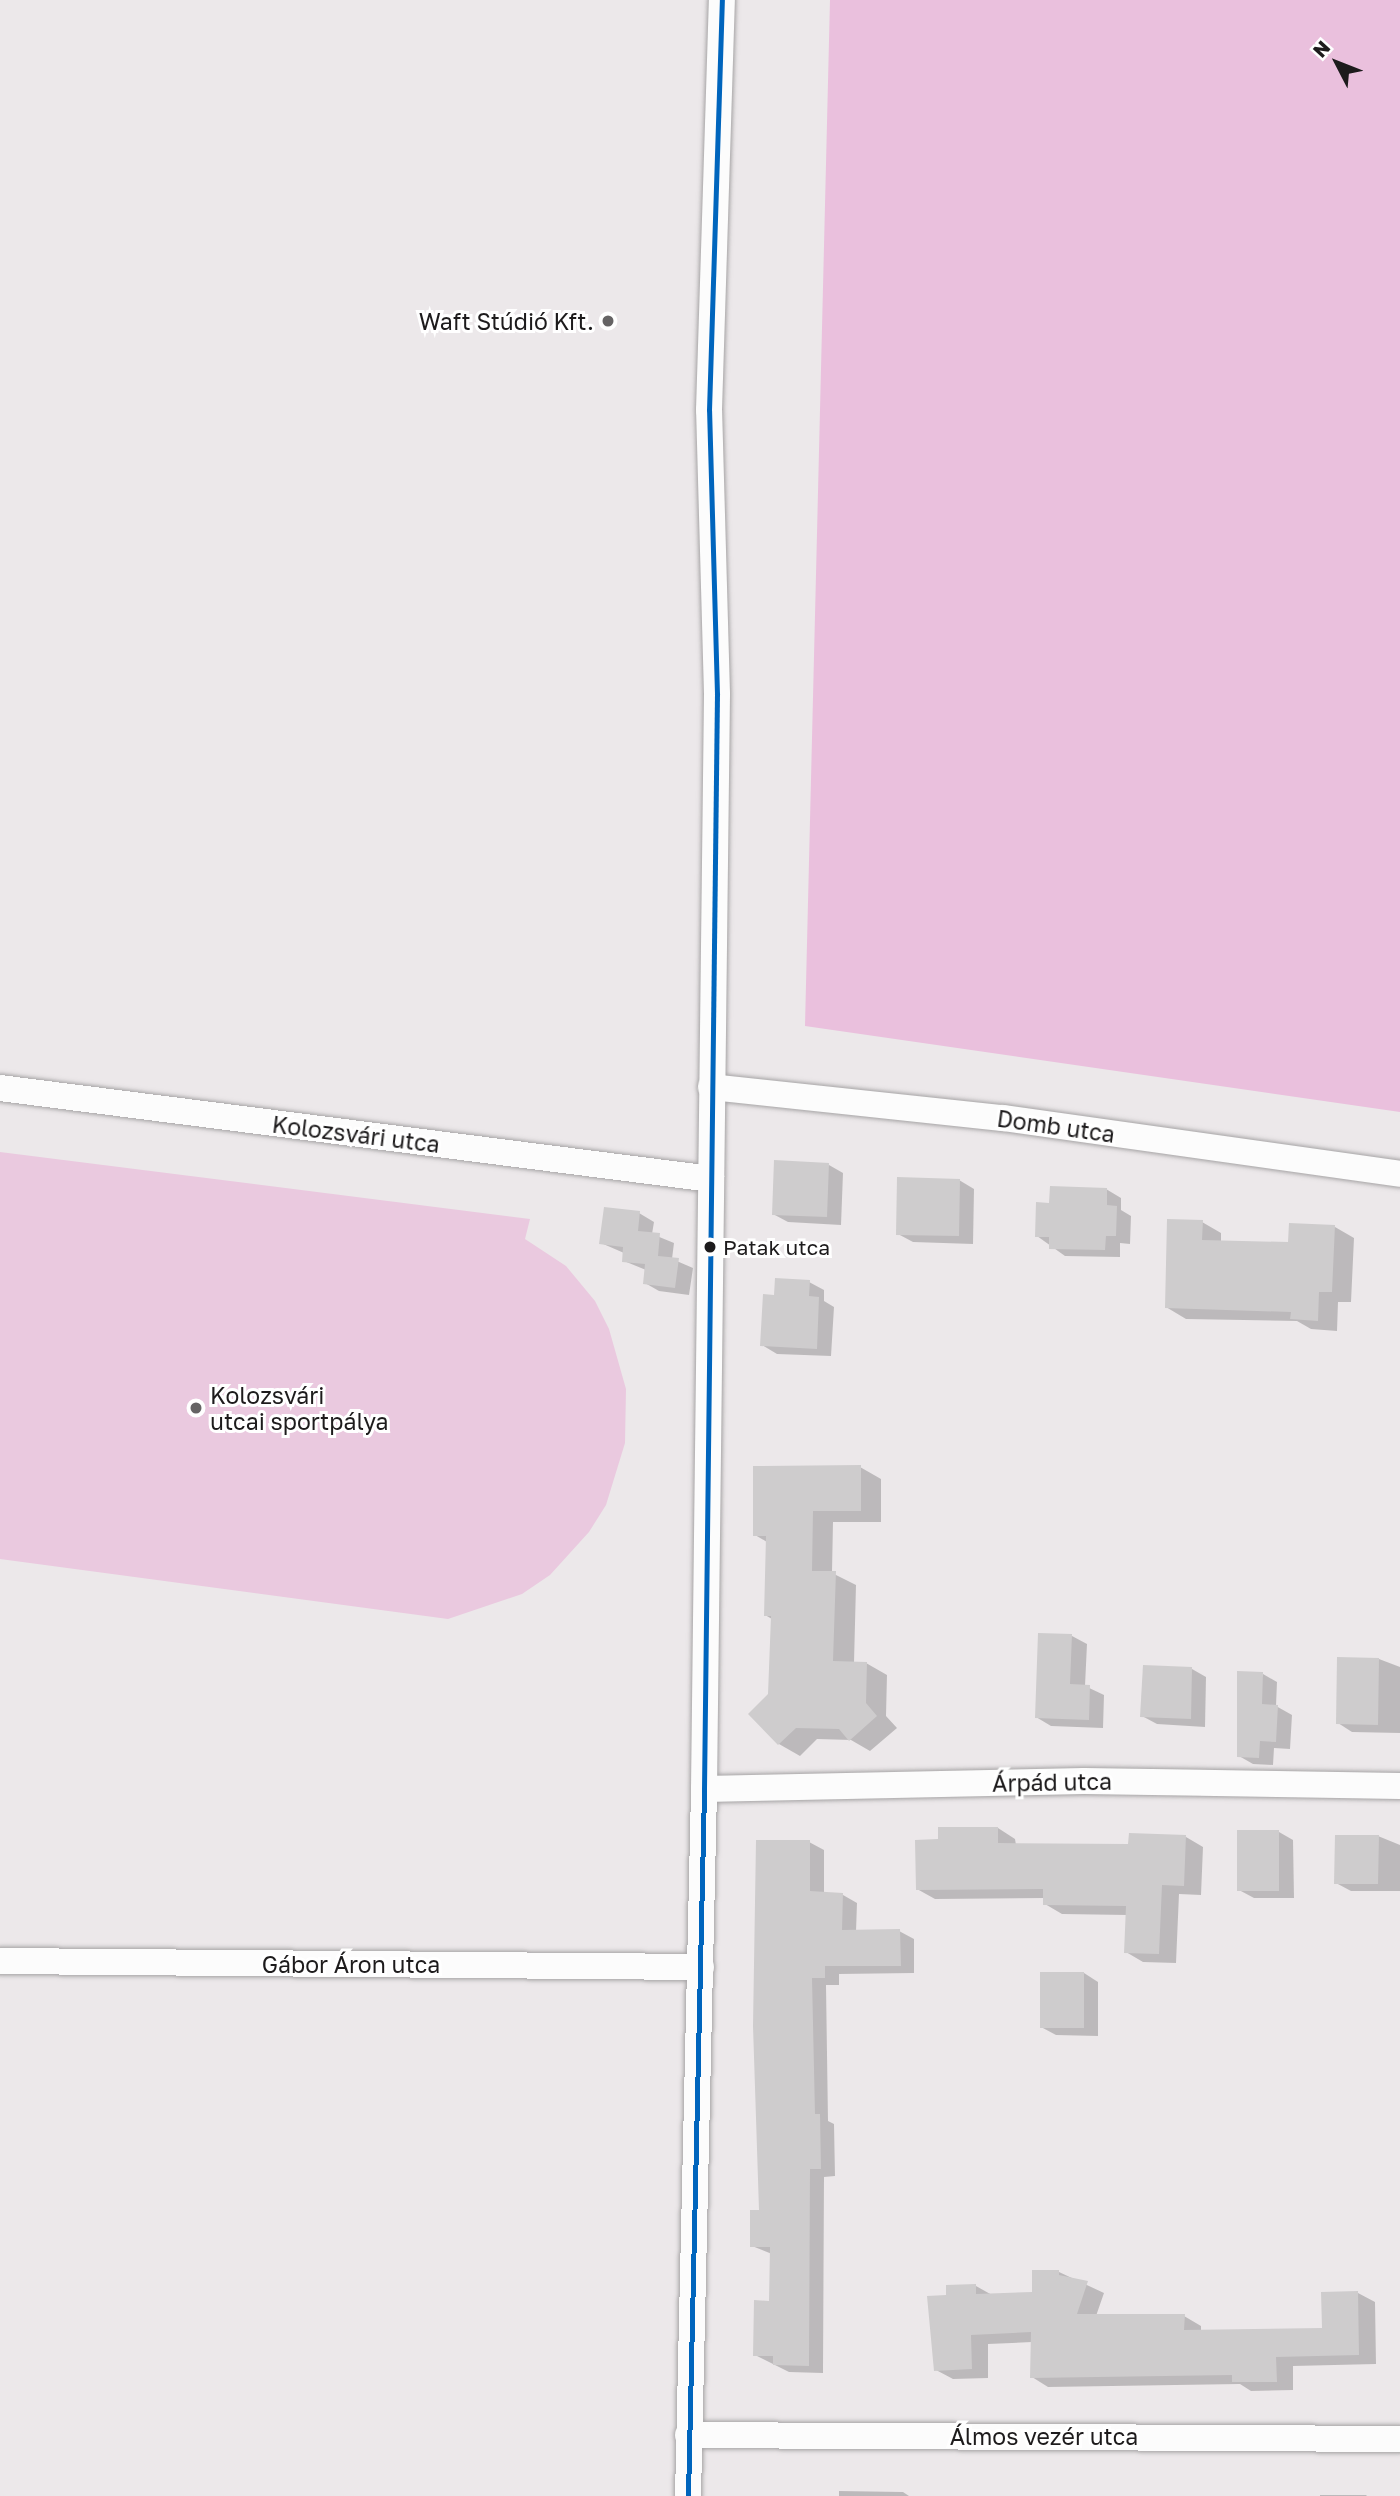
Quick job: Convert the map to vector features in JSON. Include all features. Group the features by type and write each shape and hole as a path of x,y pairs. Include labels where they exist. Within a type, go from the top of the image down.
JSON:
{"street":[{"path":"688,2496 704,1789 717,694 709,411 722,0"},
{"name":"Domb utca","path":"711,1087 1003,1118 1400,1174"},
{"name":"Kolozsvári utca","path":"0,1088 711,1179"},
{"name":"Árpád utca","path":"704,1789 1084,1781 1400,1786"},
{"name":"Gábor Áron utca","path":"0,1961 701,1967"},
{"name":"Álmos vezér utca","path":"688,2435 1400,2439"}],"shaded area":[{"path":"830,0 1400,0 1400,1112 805,1026"},
{"path":"0,1152 530,1219 525,1239 566,1266 595,1301 609,1329 626,1389 625,1443 606,1505 589,1532 550,1575 522,1594 448,1619 0,1559"}],"building":[{"path":"774,1160 829,1163 827,1217 772,1215"},
{"path":"897,1177 960,1179 959,1236 896,1235"},
{"path":"1050,1186 1107,1188 1107,1205 1117,1206 1116,1236 1106,1236 1105,1250 1049,1249 1049,1237 1035,1237 1036,1202 1049,1203"},
{"path":"604,1207 640,1211 638,1231 660,1233 658,1256 679,1258 675,1288 643,1284 645,1264 622,1262 623,1247 599,1244"},
{"path":"1167,1219 1203,1220 1202,1240 1288,1242 1289,1223 1335,1225 1332,1292 1319,1292 1318,1321 1290,1319 1291,1312 1165,1308"},
{"path":"775,1278 810,1280 809,1296 819,1297 817,1349 760,1346 763,1294 774,1295"},
{"path":"861,1465 861,1511 813,1511 812,1571 836,1571 833,1661 867,1662 866,1703 877,1716 849,1741 839,1729 796,1728 778,1745 748,1714 768,1694 771,1616 764,1616 766,1536 753,1536 753,1466"},
{"path":"1038,1633 1072,1634 1070,1684 1090,1685 1089,1720 1035,1718"},
{"path":"1337,1657 1379,1658 1378,1725 1336,1724"},
{"path":"1143,1665 1192,1667 1191,1719 1140,1717"},
{"path":"1237,1671 1263,1672 1262,1704 1278,1705 1276,1742 1260,1741 1259,1758 1237,1757"},
{"path":"938,1827 998,1827 998,1843 1128,1844 1129,1833 1186,1835 1184,1886 1162,1885 1159,1954 1124,1953 1126,1906 1043,1905 1043,1889 916,1890 915,1840 938,1839"},
{"path":"1237,1830 1279,1830 1279,1891 1237,1891"},
{"path":"1335,1835 1379,1835 1378,1884 1334,1884"},
{"path":"756,1840 810,1840 810,1891 843,1893 842,1930 900,1929 901,1966 825,1966 825,1978 812,1978 815,2114 820,2114 821,2169 810,2169 809,2366 773,2365 773,2356 753,2356 754,2300 769,2301 770,2247 750,2247 750,2210 759,2210 753,2026"},
{"path":"1040,1972 1084,1972 1084,2028 1040,2028"},
{"path":"1032,2270 1059,2270 1059,2275 1088,2281 1077,2314 1185,2314 1184,2330 1322,2328 1321,2292 1358,2291 1359,2355 1276,2357 1277,2382 1232,2382 1232,2375 1030,2378 1031,2332 971,2335 972,2369 934,2371 927,2296 946,2295 946,2285 976,2284 976,2294 1032,2292"}],"transit line":[{"path":"688,2496 704,1789 717,694 709,410 722,0"}],"place":[{"name":"Waft Stúdió Kft.","path":"608,321"},
{"name":"Patak utca","path":"710,1247"},
{"name":"Kolozsvári utcai sportpálya","path":"196,1408"}]}
